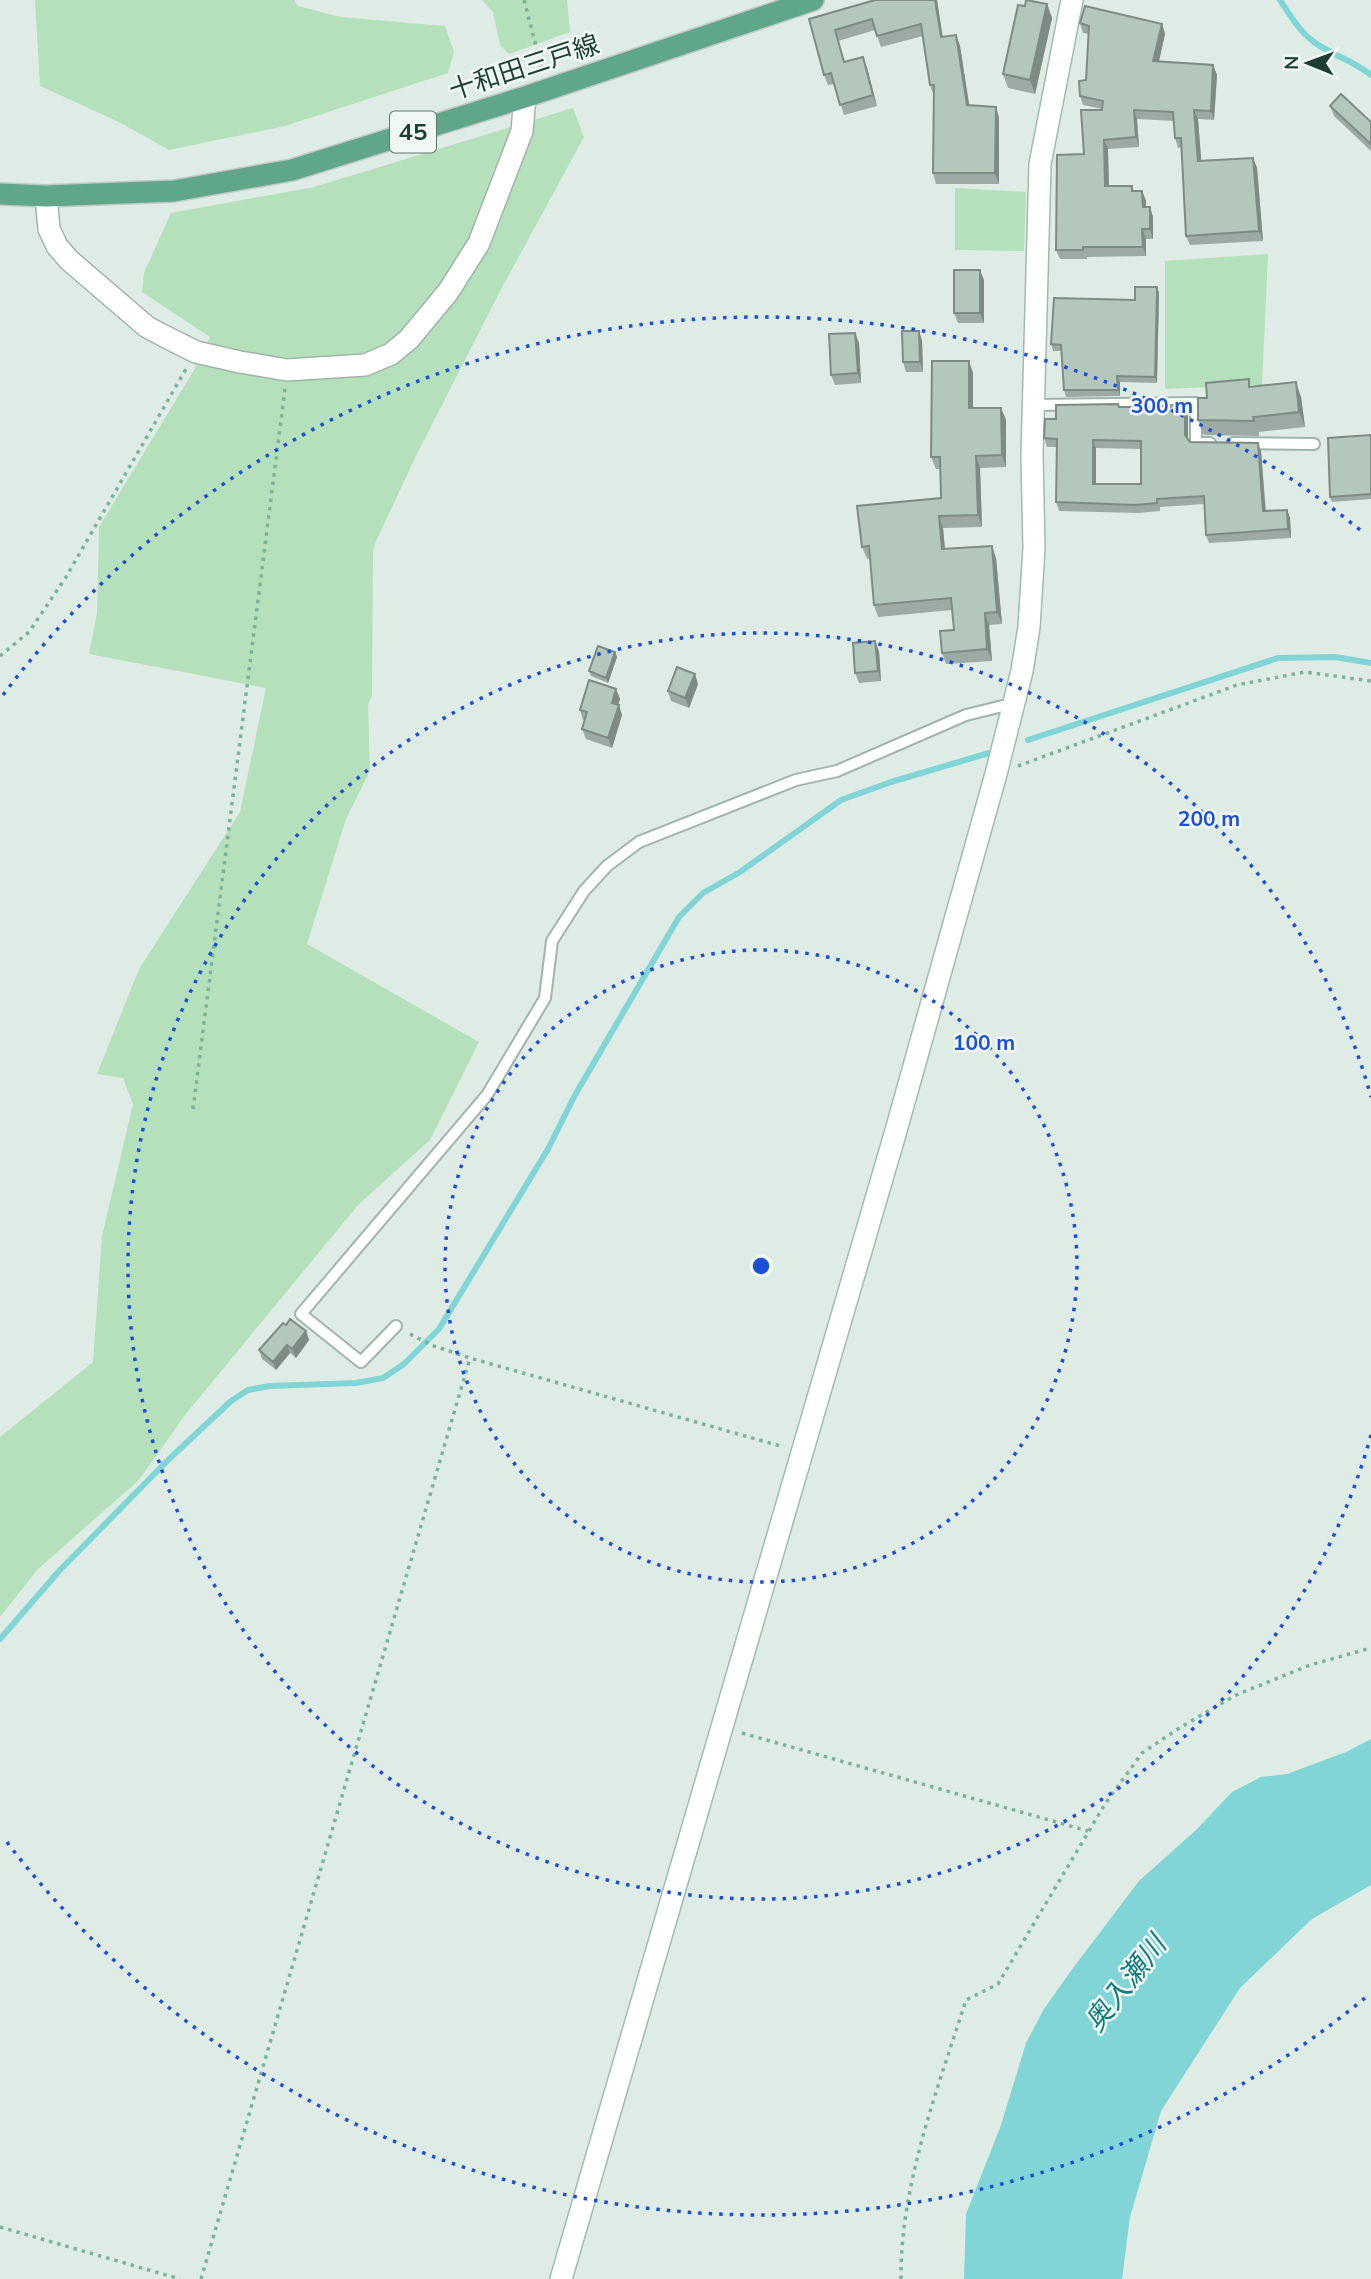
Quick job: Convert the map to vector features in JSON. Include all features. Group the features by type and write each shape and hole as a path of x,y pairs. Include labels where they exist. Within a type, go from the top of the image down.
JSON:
{"main road":[{"name":"十和田三戸線","path":"0,194 46,196 174,191 292,170 525,97 813,0"}],"street":[{"path":"561,2279 803,1453 1023,671 1034,548 1031,455 1040,164 1072,0"},
{"path":"46,196 49,229 57,246 69,260 147,327 196,352 240,362 288,370 365,365 391,354 408,339 448,292 479,243 522,131 525,97"}],"lane":[{"path":"1033,405 1196,403 1196,443 1314,444"},
{"path":"396,1325 361,1362 300,1314 487,1095 545,998 552,941 584,891 607,866 639,842 796,780 837,771 966,715 1014,703"}],"path":[{"path":"524,0 546,88"},
{"path":"0,656 29,632 66,577 196,352"},
{"path":"193,1109 288,370"},
{"path":"996,774 1237,685 1305,672 1371,681"},
{"path":"415,1337 470,1358 803,1453"},
{"path":"201,2279 470,1358"},
{"path":"901,2279 901,2259 912,2185 935,2097 966,2000 999,1984 1088,1832 1142,1754 1181,1727 1236,1695 1310,1665 1371,1648"},
{"path":"723,1727 1088,1832"},
{"path":"0,2227 180,2279"}],"green space":[{"path":"35,0 294,0 298,6 340,17 445,26 454,52 448,73 285,126 169,150 121,123 40,86"},
{"path":"482,0 567,0 570,32 509,54 500,45 493,12"},
{"path":"573,108 584,137 498,295 376,541 373,552 372,696 368,705 370,771 346,819 307,944 479,1042 430,1140 358,1205 185,1415 139,1480 38,1569 0,1617 0,1437 93,1362 102,1236 133,1104 123,1078 97,1074 139,969 240,812 266,688 89,654 97,613 99,527 194,370 210,337 142,292 144,273 171,213 314,187"},
{"path":"955,188 1026,192 1024,251 955,250"},
{"path":"1268,254 1262,385 1165,389 1165,261"}],"water":[{"name":"奥入瀬川","path":"1371,1739 1371,1885 1312,1919 1240,1988 1161,2111 1130,2217 1122,2279 964,2279 966,2214 1001,2125 1026,2043 1044,2009 1073,1968 1139,1881 1197,1829 1232,1792 1261,1777 1287,1774 1346,1752"}],"building":[{"path":"875,0 935,0 941,37 956,35 967,105 996,107 995,173 933,173 934,85 930,85 921,24 877,36 872,19 835,30 844,62 863,57 873,95 840,105 831,73 824,75 809,19"},
{"path":"1026,0 1047,4 1030,80 1003,74 1018,5 1025,6"},
{"path":"1085,6 1162,24 1153,61 1213,65 1211,111 1194,110 1198,161 1253,158 1259,231 1186,236 1181,138 1175,138 1173,112 1134,110 1136,137 1104,140 1105,186 1132,186 1132,191 1142,191 1143,207 1150,207 1150,229 1142,229 1143,247 1056,250 1057,155 1084,154 1081,110 1102,110 1103,101 1080,96 1079,81 1086,80 1089,26 1080,23"},
{"path":"1341,94 1371,122 1371,144 1330,106"},
{"path":"954,270 980,270 980,313 954,313"},
{"path":"1135,287 1157,287 1155,377 1117,376 1118,390 1064,390 1061,345 1051,344 1054,298 1135,300"},
{"path":"902,331 919,331 920,362 903,362"},
{"path":"855,333 858,373 831,375 829,334"},
{"path":"932,361 969,361 969,408 1001,408 1002,455 976,456 978,515 939,516 942,549 992,546 997,612 985,613 987,649 942,653 940,631 954,630 951,598 874,605 869,546 862,547 857,506 941,498 940,457 931,457"},
{"path":"1249,379 1249,387 1296,382 1299,412 1253,417 1254,421 1198,420 1198,398 1207,398 1206,383"},
{"path":"1056,405 1185,405 1185,435 1190,442 1258,443 1263,511 1287,510 1288,529 1206,535 1204,496 1157,499 1157,503 1135,505 1056,502 1057,439 1044,438 1045,419 1056,419","holes":["1093,440 1141,441 1141,484 1093,484"]},
{"path":"1371,435 1371,494 1330,497 1328,438"},
{"path":"875,641 878,671 855,673 853,643"},
{"path":"598,646 615,652 606,678 589,671"},
{"path":"677,667 695,674 685,698 668,691"},
{"path":"589,680 616,689 612,703 619,705 608,738 582,729 587,712 580,710"},
{"path":"290,1319 306,1331 292,1349 287,1345 273,1362 259,1350 283,1323 286,1325"}],"waterway":[{"path":"1280,0 1309,38 1371,75"},
{"path":"1028,740 1278,658 1335,657 1371,663"},
{"path":"0,1639 60,1570 166,1462 231,1401 248,1390 269,1386 356,1383 383,1378 404,1364 439,1329 548,1149 575,1095 679,917 703,893 740,872 841,800 989,753"}]}
